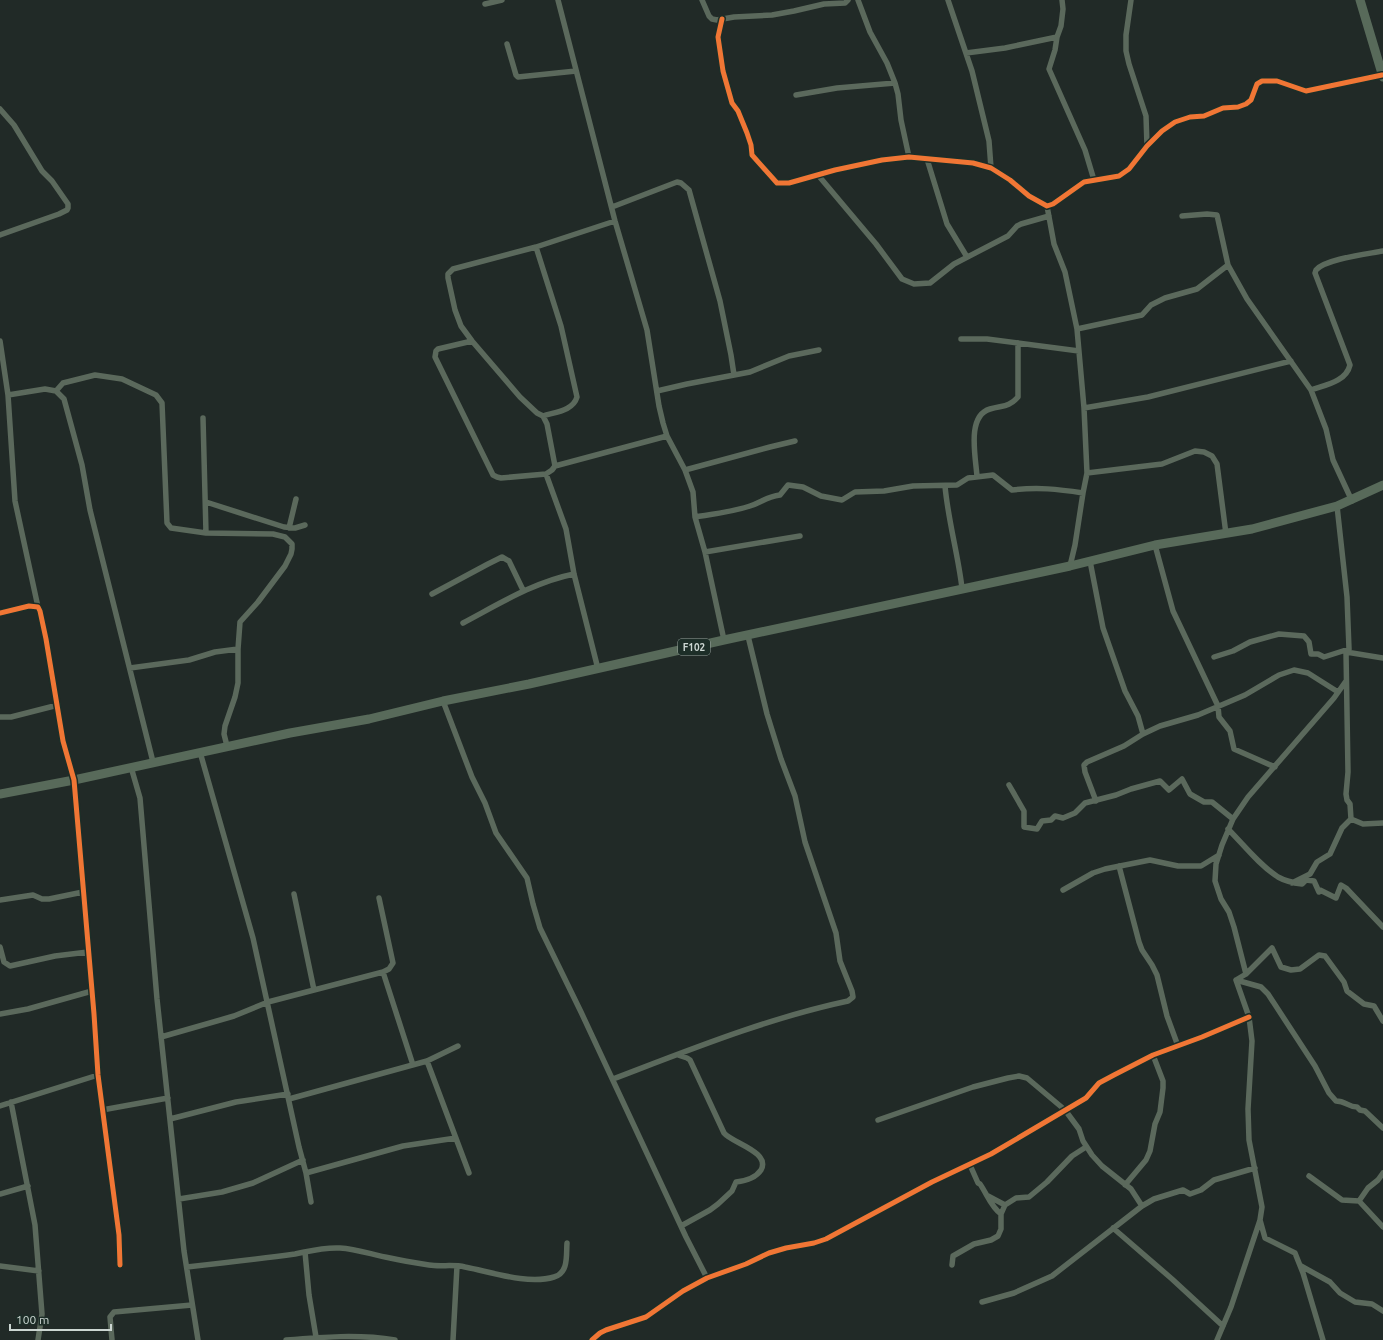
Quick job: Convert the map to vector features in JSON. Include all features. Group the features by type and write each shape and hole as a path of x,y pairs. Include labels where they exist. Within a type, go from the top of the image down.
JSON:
{"main road":[{"path":"1360,0 1383,76"},
{"name":"F102","path":"0,794 74,780 290,733 369,719 443,701 529,684 962,588 1070,566 1155,545 1252,529 1352,501 1383,485"}],"street":[{"path":"486,4 502,0"},
{"path":"558,0 612,207 647,330 656,391 662,418 667,436 685,470 693,492 695,517 705,552 724,640"},
{"path":"702,0 709,16 712,19 772,15 824,4 845,3 848,0"},
{"path":"858,0 870,32 887,63 895,83 909,157"},
{"path":"948,0 972,71 989,141 991,168"},
{"path":"1062,0 1063,9 1061,26 1049,69 1085,150 1094,180"},
{"path":"1131,0 1126,35 1126,51 1146,116 1147,146"},
{"path":"722,19 718,37 723,71 732,103 738,111 751,145 752,155 777,183 789,183 882,160 909,157 973,164 991,168 1010,180 1029,196 1047,206 1053,204 1084,182 1118,176 1129,169 1162,130 1184,118 1204,116 1223,108 1238,107 1246,104 1251,100 1257,84 1262,81 1277,81 1306,91 1383,76"},
{"path":"966,53 1005,48 1057,37"},
{"path":"507,44 516,75 518,77 576,71"},
{"path":"796,95 837,88 895,83"},
{"path":"0,109 19,132 36,162 68,204 67,210 59,214 0,235"},
{"path":"927,159 947,224 968,257"},
{"path":"818,175 876,244 902,280 914,284 930,283 954,264 1008,236 1017,226 1049,216"},
{"path":"612,207 677,182 681,183 689,190 720,301 732,355 734,375"},
{"path":"1047,206 1054,244 1065,272 1077,329 1084,408 1087,473 1070,566"},
{"path":"1182,216 1207,214 1217,215 1228,265 1247,299 1311,390 1326,429 1333,460 1352,501"},
{"path":"555,466 548,424 543,416 536,413 520,397 472,341 462,326 455,310 448,274 453,269 536,247 616,221"},
{"path":"536,247 561,326 576,397 571,406 543,416"},
{"path":"1311,390 1340,380 1349,368 1350,364 1315,274 1316,270 1323,265 1337,260 1383,251"},
{"path":"1077,329 1142,315 1151,305 1165,298 1197,289 1228,265"},
{"path":"961,339 987,338 1079,351"},
{"path":"0,341 2,366 8,394 15,501 38,607 45,632 63,741 74,780 98,1075 119,1235 120,1265"},
{"path":"472,341 438,349 435,357 456,398 471,433 493,475 497,478 546,474 555,466 667,436"},
{"path":"977,477 974,443 976,425 983,413 990,409 1005,407 1012,403 1018,396 1018,343"},
{"path":"656,391 750,372 794,355 819,350"},
{"path":"1084,408 1148,396 1291,361"},
{"path":"56,391 63,383 95,375 122,378 156,395 162,404 167,523 171,528 206,533 273,534 285,537 292,544 291,554 284,566 258,602 240,622 238,683 225,726 224,734 227,746"},
{"path":"8,394 44,389 56,391 64,399 82,465 90,510 154,762"},
{"path":"203,418 206,533"},
{"path":"685,470 795,441"},
{"path":"1087,473 1162,464 1195,451 1204,452 1212,456 1217,464 1226,534"},
{"path":"546,474 566,529 574,574 598,669"},
{"path":"695,517 726,513 752,505 769,496 780,495 788,485 803,487 821,496 842,500 855,492 884,491 913,486 957,485 968,478 993,475 1012,490 1047,488 1083,493"},
{"path":"945,486 947,507 962,588"},
{"path":"289,528 296,499"},
{"path":"206,502 284,527 295,528 305,525"},
{"path":"1292,883 1310,874 1317,862 1330,854 1342,828 1351,819 1350,804 1347,800 1346,794 1348,772 1346,681 1348,650 1347,597 1337,506"},
{"path":"705,552 800,536"},
{"path":"1155,545 1173,611 1218,706 1220,717 1230,731 1234,749 1275,767"},
{"path":"432,594 502,557 509,561 523,590"},
{"path":"1090,561 1103,628 1125,691 1138,716 1143,734"},
{"path":"463,623 523,590 574,574"},
{"path":"0,613 29,606 38,607"},
{"path":"1214,657 1233,651 1250,642 1279,634 1304,636 1309,642 1311,654 1324,656 1348,650 1383,658"},
{"path":"613,1079 678,1054 805,1011 848,1002 853,997 840,961 836,933 805,842 794,796 767,714 748,636"},
{"path":"130,668 189,660 215,652 238,649"},
{"path":"1096,801 1085,772 1084,765 1087,762 1124,746 1143,734 1160,726 1198,715 1245,695 1279,675 1294,670 1308,673 1338,692"},
{"path":"1246,974 1229,912 1221,899 1215,881 1216,864 1219,855 1233,819 1248,797 1275,767 1346,681"},
{"path":"443,701 472,777 485,803 496,833 527,878 540,928 707,1278"},
{"path":"0,717 11,717 58,706"},
{"path":"200,752 253,938 306,1173 311,1202"},
{"path":"132,767 140,798 156,991 187,1267 198,1340"},
{"path":"1009,785 1024,811 1024,827 1037,829 1042,822 1051,820 1055,816 1063,818 1075,813 1085,803 1096,801 1160,780 1169,790 1182,780 1190,794 1204,802 1212,802 1233,819"},
{"path":"1351,819 1363,824 1383,823"},
{"path":"1228,829 1263,865 1279,877 1292,883 1302,884 1306,880 1314,881 1319,892 1320,890 1336,898 1341,886 1346,888 1383,927"},
{"path":"1063,890 1092,873 1119,866 1150,860 1178,866 1201,866 1219,855"},
{"path":"1119,866 1139,942 1157,975 1167,1016 1178,1046"},
{"path":"0,900 33,895 42,899 49,899 83,892"},
{"path":"294,894 314,990"},
{"path":"161,1037 234,1016 268,1002 383,972 389,969 393,963 379,898"},
{"path":"0,947 4,962 10,966 55,956 88,952"},
{"path":"1236,980 1246,974 1272,948 1281,967 1290,970 1300,968 1319,955 1326,956 1344,982 1347,991 1364,1004 1374,1006 1383,1021"},
{"path":"383,972 413,1065"},
{"path":"1217,1340 1260,1220 1262,1207 1249,1140 1248,1109 1252,1041 1249,1017 1236,980"},
{"path":"1236,980 1261,987 1268,994 1336,1101 1341,1101 1351,1107 1357,1107 1360,1110 1365,1111 1383,1128"},
{"path":"0,1014 28,1009 92,991"},
{"path":"592,1340 594,1337 606,1330 646,1317 683,1291 707,1278 746,1264 769,1253 826,1239 932,1182 991,1154 1086,1098 1099,1084 1153,1055 1202,1038 1249,1017"},
{"path":"170,1119 236,1102 288,1096 413,1065 426,1061 458,1046"},
{"path":"678,1054 690,1060 724,1134 731,1140 754,1151 758,1155 762,1165 761,1170 748,1180 736,1182 732,1191 710,1210 681,1226"},
{"path":"1125,1185 1146,1160 1150,1151 1155,1124 1160,1112 1163,1088 1162,1080 1153,1055"},
{"path":"426,1061 469,1173"},
{"path":"0,1106 98,1075"},
{"path":"878,1120 973,1087 1019,1076 1027,1078 1065,1110 1079,1129 1086,1146 1102,1166 1131,1189 1142,1206"},
{"path":"102,1110 168,1098"},
{"path":"11,1102 35,1225 42,1314 38,1340"},
{"path":"306,1173 403,1146 456,1138"},
{"path":"952,1265 953,1256 974,1244 991,1240 998,1236 1001,1229 1001,1214 1005,1205 1016,1198 1028,1197 1047,1182 1072,1156 1086,1146"},
{"path":"179,1199 222,1192 253,1183 303,1160"},
{"path":"970,1165 978,1183 988,1196 995,1210 1001,1214"},
{"path":"982,1302 1014,1293 1052,1276 1142,1206 1154,1199 1183,1190 1190,1194 1201,1190 1214,1180 1255,1168"},
{"path":"1359,1201 1368,1188 1378,1180 1383,1173"},
{"path":"1309,1176 1342,1200 1359,1201 1383,1227"},
{"path":"0,1194 28,1186"},
{"path":"988,1196 1005,1205"},
{"path":"1260,1220 1265,1238 1295,1253 1323,1340"},
{"path":"1113,1228 1223,1326"},
{"path":"187,1267 305,1252 324,1248 357,1250 390,1258 432,1265 457,1266 528,1280 555,1277 564,1270 566,1265 567,1243"},
{"path":"305,1252 309,1295 316,1337"},
{"path":"0,1266 39,1271"},
{"path":"453,1340 457,1266"},
{"path":"1300,1266 1330,1282 1340,1293 1355,1302 1372,1304 1383,1311"},
{"path":"112,1340 110,1317 114,1312 192,1306"},
{"path":"286,1340 316,1337 372,1336 395,1340"}],"cycle path":[{"path":"722,19 718,37 723,71 732,103 738,111 747,133 751,145 752,155 777,183 789,183 835,170 882,160 909,157 973,163 991,168 1010,180 1029,196 1047,206 1053,204 1084,182 1119,176 1129,169 1147,146 1162,131 1175,122 1190,117 1204,116 1223,108 1238,107 1246,104 1251,100 1257,84 1262,81 1277,81 1306,91 1382,75"},
{"path":"0,613 29,606 38,607 40,611 63,741 74,780 98,1075 119,1235 120,1265"},
{"path":"592,1340 606,1330 646,1317 683,1291 707,1278 746,1264 769,1253 826,1239 932,1182 991,1154 1086,1098 1099,1083 1114,1075 1153,1055 1202,1037 1249,1017"}]}
